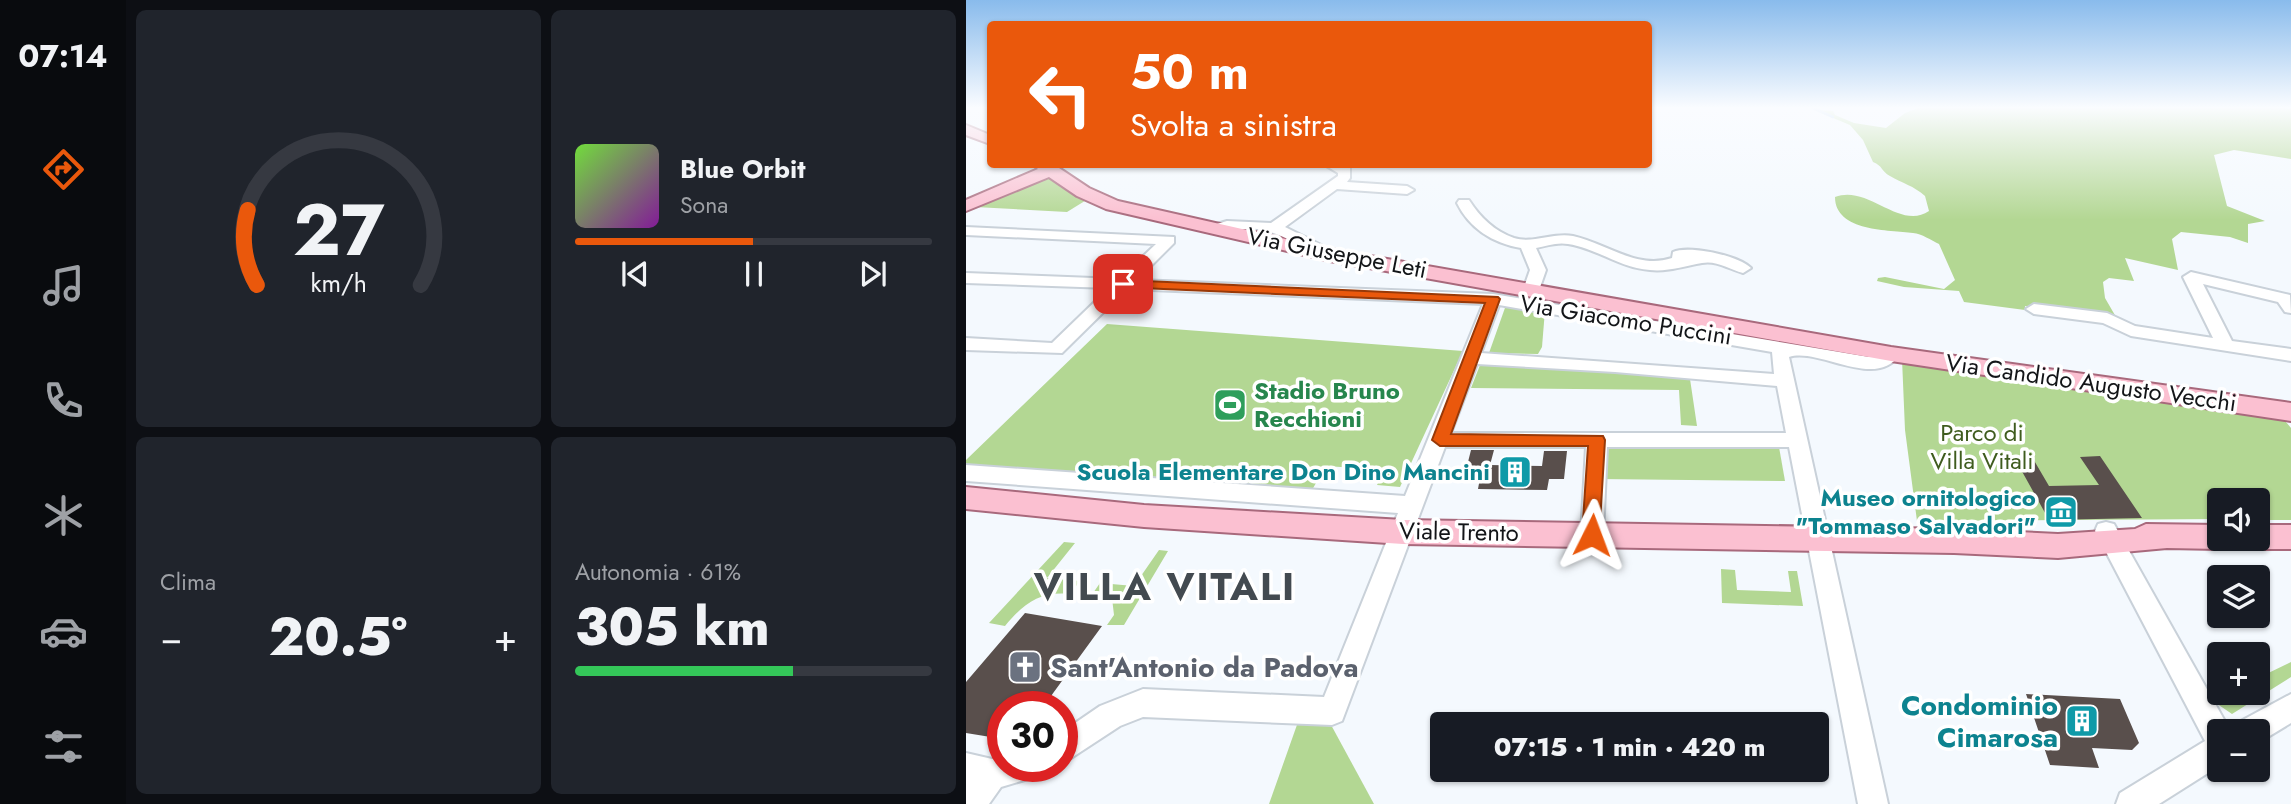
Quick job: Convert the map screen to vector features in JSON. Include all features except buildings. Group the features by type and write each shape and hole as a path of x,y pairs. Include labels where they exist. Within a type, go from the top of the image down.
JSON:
{"main road":[{"path":"966,206 1044,168"},
{"name":"Via Giuseppe Leti","path":"1047,168 1083,192 1112,205 1330,255 1891,354"},
{"name":"Via Candido Augusto Vecchi","path":"1891,354 2291,412"},
{"name":"Viale Trento","path":"966,498 1144,516 1403,532 1954,541 2012,547 2110,538 2207,537"},
{"path":"2270,537 2291,537"}],"street":[{"path":"1276,226 1344,178 1345,171 1338,168"},
{"path":"1336,185 1407,190"},
{"path":"1464,203 1474,220 1505,239 1528,244 1544,240 1570,240 1642,265 1673,264 1680,260 1678,255 1685,252 1694,253 1698,258 1725,260 1743,268"},
{"path":"1210,228 1238,223 1276,226 1330,255"},
{"path":"966,231 1168,240 1056,349 966,344"},
{"path":"1528,244 1538,270 1531,290"},
{"path":"2225,345 2191,277 2284,298 2291,308"},
{"name":"Via Giacomo Puccini","path":"966,278 1493,299 1782,346"},
{"path":"1078,739 1110,716 1143,703 1332,711 1493,299"},
{"path":"2034,309 2107,318 2131,331 2291,355"},
{"path":"1873,804 1780,357 1782,346 1879,363 1889,360 1891,354"},
{"path":"1472,358 1615,366 1785,381"},
{"path":"1440,440 1797,440"},
{"path":"1592,535 1597,440"},
{"path":"966,473 1414,505"},
{"path":"2110,538 2209,719"},
{"path":"2270,720 2291,708"},
{"path":"2131,804 2207,756"},
{"path":"970,804 979,771"}],"green space":[{"path":"1866,146 2291,146 2291,159 2234,150 2214,155 2227,206 2265,221 2248,224 2248,243 2230,237 2181,232 2172,239 2178,270 2125,258 2134,281 2109,278 2103,282 2105,298 2116,317 1964,302 1959,291 1904,287 1877,281 1878,278 1885,277 1944,289 1955,280 1939,244 1916,234 1865,227 1844,217 1837,208 1835,197 1847,195 1872,201 1907,215 1918,216 1929,211 1925,196 1887,174 1873,162"},
{"path":"1047,177 1088,199 1067,212 975,207"},
{"path":"1506,305 1545,310 1542,347 1538,354 1489,353"},
{"name":"Stadio Bruno Recchioni","path":"1107,324 1463,351 1400,487 1377,485 1384,470 1326,466 1309,495 966,465 966,460"},
{"name":"Parco di Villa Vitali","path":"1902,359 2281,416 2291,428 2291,520 2270,520 2270,488 2207,488 2207,519 1917,521 1905,430"},
{"path":"1480,365 1581,367 1690,379 1697,426 1681,425 1679,390 1471,388"},
{"path":"1600,445 1779,447 1785,481 1598,479"},
{"path":"1064,542 1075,543 1047,578 1080,581 1070,594 1041,597 1026,605 1005,626 989,623"},
{"path":"1159,550 1168,551 1124,625 1107,625 1114,615 1112,598 1091,596 1100,583 1134,586"},
{"path":"1721,569 1735,570 1737,590 1791,592 1788,571 1797,571 1803,606 1722,603"},
{"path":"2291,662 2291,677 2270,690 2270,672"},
{"path":"2219,705 2246,705 2232,714"},
{"path":"1298,722 1330,723 1374,804 1269,804"}],"place":[{"name":"Stadio Bruno Recchioni","path":"1230,405"},
{"name":"Scuola Elementare Don Dino Mancini","path":"1515,472"},
{"name":"Museo ornitologico \"Tommaso Salvadori\"","path":"2061,512"},
{"name":"Sant'Antonio da Padova","path":"1025,667"},
{"name":"Condominio Cimarosa","path":"2082,721"}],"district":[{"name":"VILLA VITALI","path":"1165,587"}],"route":[{"path":"1123,284 1493,299 1440,440 1597,440 1592,535"}]}
